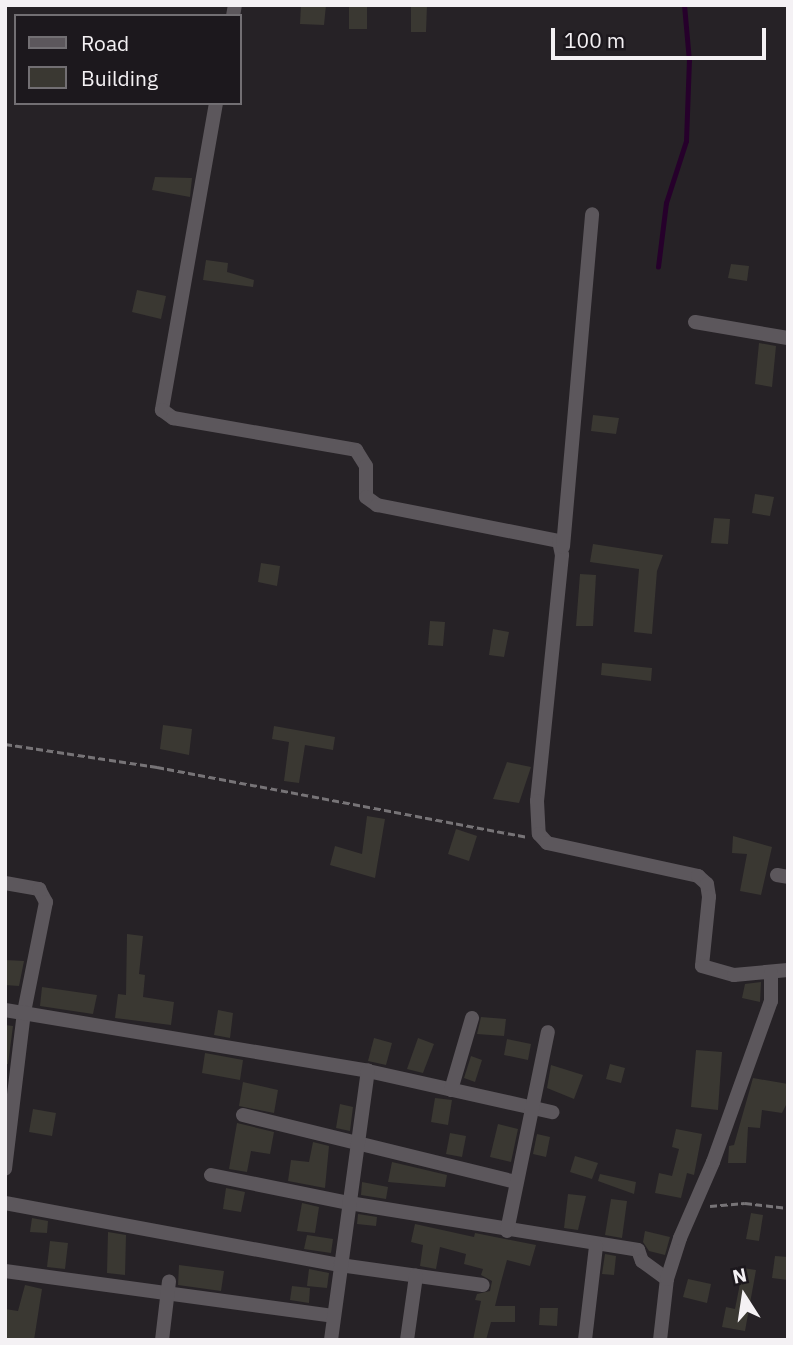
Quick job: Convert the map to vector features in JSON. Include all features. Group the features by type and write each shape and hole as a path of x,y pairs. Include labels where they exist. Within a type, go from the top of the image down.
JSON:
{"street":[{"path":"216,105 160,401 164,414 356,450 366,466 366,496 377,505 551,537 562,547"},
{"path":"592,215 537,801 543,840 698,876 707,884 709,897 702,966 734,975 788,970"},
{"path":"695,323 788,338"},
{"path":"5,883 39,889 46,896 10,1080 5,1169"},
{"path":"660,1340 667,1279 771,1001 771,973"},
{"path":"5,1010 368,1071 552,1112"},
{"path":"451,1090 472,1018"},
{"path":"507,1231 529,1109 548,1032"},
{"path":"331,1340 368,1071"},
{"path":"243,1115 515,1182"},
{"path":"211,1175 507,1231 638,1250 642,1261 667,1279"},
{"path":"5,1203 340,1265 483,1285"},
{"path":"585,1340 596,1246"},
{"path":"5,1271 168,1288 333,1317"},
{"path":"407,1340 416,1276"},
{"path":"162,1340 168,1288"}],"path":[{"path":"5,744 156,767 543,840"},
{"path":"693,1208 745,1203 788,1208"}],"building":[{"path":"301,5 326,5 324,25 300,24"},
{"path":"349,5 367,5 367,29 349,29"},
{"path":"411,5 427,5 426,32 411,32"},
{"path":"155,177 192,178 190,197 152,190"},
{"path":"206,260 228,263 227,272 254,280 253,287 203,280"},
{"path":"731,264 749,266 747,281 728,278"},
{"path":"137,290 166,296 161,319 132,312"},
{"path":"759,343 776,346 772,387 755,384"},
{"path":"593,415 619,418 616,434 591,431"},
{"path":"755,494 774,497 770,516 752,513"},
{"path":"714,518 730,519 728,544 711,543"},
{"path":"593,544 663,555 657,571 652,634 634,632 639,569 590,562"},
{"path":"261,563 280,566 277,586 258,582"},
{"path":"580,574 596,575 593,626 576,626"},
{"path":"430,621 445,622 443,646 428,645"},
{"path":"493,629 509,632 504,657 489,655"},
{"path":"602,663 652,668 651,681 601,675"},
{"path":"163,725 192,729 189,755 160,749"},
{"path":"274,726 335,737 333,750 305,745 299,783 284,781 289,742 272,739"},
{"path":"507,762 531,767 519,803 493,799"},
{"path":"367,816 385,819 375,878 330,865 335,846 362,854"},
{"path":"456,829 477,836 469,861 448,854"},
{"path":"733,836 772,847 761,895 740,891 747,854 732,853"},
{"path":"127,934 143,936 139,974 145,975 143,997 174,1002 171,1025 115,1018 118,994 126,995"},
{"path":"5,960 24,961 19,986 5,985"},
{"path":"761,982 760,1002 742,998 745,984"},
{"path":"42,987 97,995 93,1014 40,1006"},
{"path":"218,1010 233,1013 230,1038 214,1035"},
{"path":"481,1017 506,1019 504,1036 477,1034"},
{"path":"5,1025 13,1026 8,1064 5,1064"},
{"path":"374,1038 392,1043 386,1065 368,1061"},
{"path":"418,1038 434,1044 423,1073 407,1069"},
{"path":"507,1039 531,1044 528,1060 504,1055"},
{"path":"696,1050 722,1052 718,1110 691,1107"},
{"path":"205,1053 243,1060 240,1080 202,1073"},
{"path":"471,1056 482,1060 475,1082 464,1078"},
{"path":"610,1064 625,1068 621,1083 606,1079"},
{"path":"551,1065 583,1075 574,1099 547,1088"},
{"path":"753,1078 788,1084 786,1105 782,1113 762,1110 760,1128 748,1127 746,1163 728,1163 729,1146 734,1145"},
{"path":"243,1082 278,1090 274,1113 239,1106"},
{"path":"435,1098 452,1100 448,1125 431,1122"},
{"path":"340,1104 353,1107 350,1131 336,1128"},
{"path":"33,1109 56,1113 52,1136 29,1132"},
{"path":"237,1123 274,1132 270,1154 251,1151 247,1172 229,1169"},
{"path":"498,1124 518,1129 511,1162 490,1157"},
{"path":"676,1129 702,1134 694,1175 687,1173 681,1198 655,1193 659,1173 672,1176 679,1149 672,1147"},
{"path":"450,1133 466,1136 462,1157 446,1154"},
{"path":"537,1134 550,1137 546,1157 533,1154"},
{"path":"313,1142 329,1146 325,1188 288,1181 291,1160 309,1162"},
{"path":"575,1156 598,1163 592,1179 570,1172"},
{"path":"392,1162 447,1175 445,1187 388,1182"},
{"path":"600,1174 636,1182 634,1194 598,1181"},
{"path":"362,1182 388,1187 386,1199 361,1195"},
{"path":"226,1188 245,1192 241,1212 223,1209"},
{"path":"568,1194 586,1196 578,1230 564,1228"},
{"path":"611,1199 627,1201 622,1238 605,1235"},
{"path":"302,1203 319,1207 315,1233 297,1231"},
{"path":"751,1213 763,1215 759,1241 746,1239"},
{"path":"358,1214 377,1217 376,1226 357,1224"},
{"path":"32,1218 48,1221 47,1233 30,1232"},
{"path":"415,1224 474,1237 475,1233 536,1245 530,1266 507,1260 501,1282 495,1306 515,1306 515,1322 491,1322 486,1340 473,1340 481,1301 475,1300 477,1294 490,1291 492,1281 481,1275 483,1269 464,1264 466,1254 440,1247 436,1269 420,1266 423,1245 411,1242"},
{"path":"645,1231 670,1237 665,1255 649,1251 643,1242"},
{"path":"108,1232 126,1235 125,1275 107,1273"},
{"path":"307,1235 333,1239 331,1253 304,1249"},
{"path":"50,1241 68,1243 65,1269 47,1267"},
{"path":"605,1254 616,1256 614,1275 602,1274"},
{"path":"775,1256 788,1257 788,1280 772,1278"},
{"path":"179,1265 224,1271 221,1291 178,1285"},
{"path":"743,1268 756,1270 745,1331 722,1327 726,1307 735,1309"},
{"path":"309,1269 329,1273 327,1288 307,1286"},
{"path":"688,1279 711,1284 707,1303 683,1297"},
{"path":"25,1285 42,1289 34,1340 5,1340 5,1309 18,1311"},
{"path":"292,1286 310,1288 309,1303 290,1300"},
{"path":"540,1308 558,1308 557,1326 539,1325"}],"waterway":[{"path":"658,267 666,203 686,141 689,61 684,5"}]}
